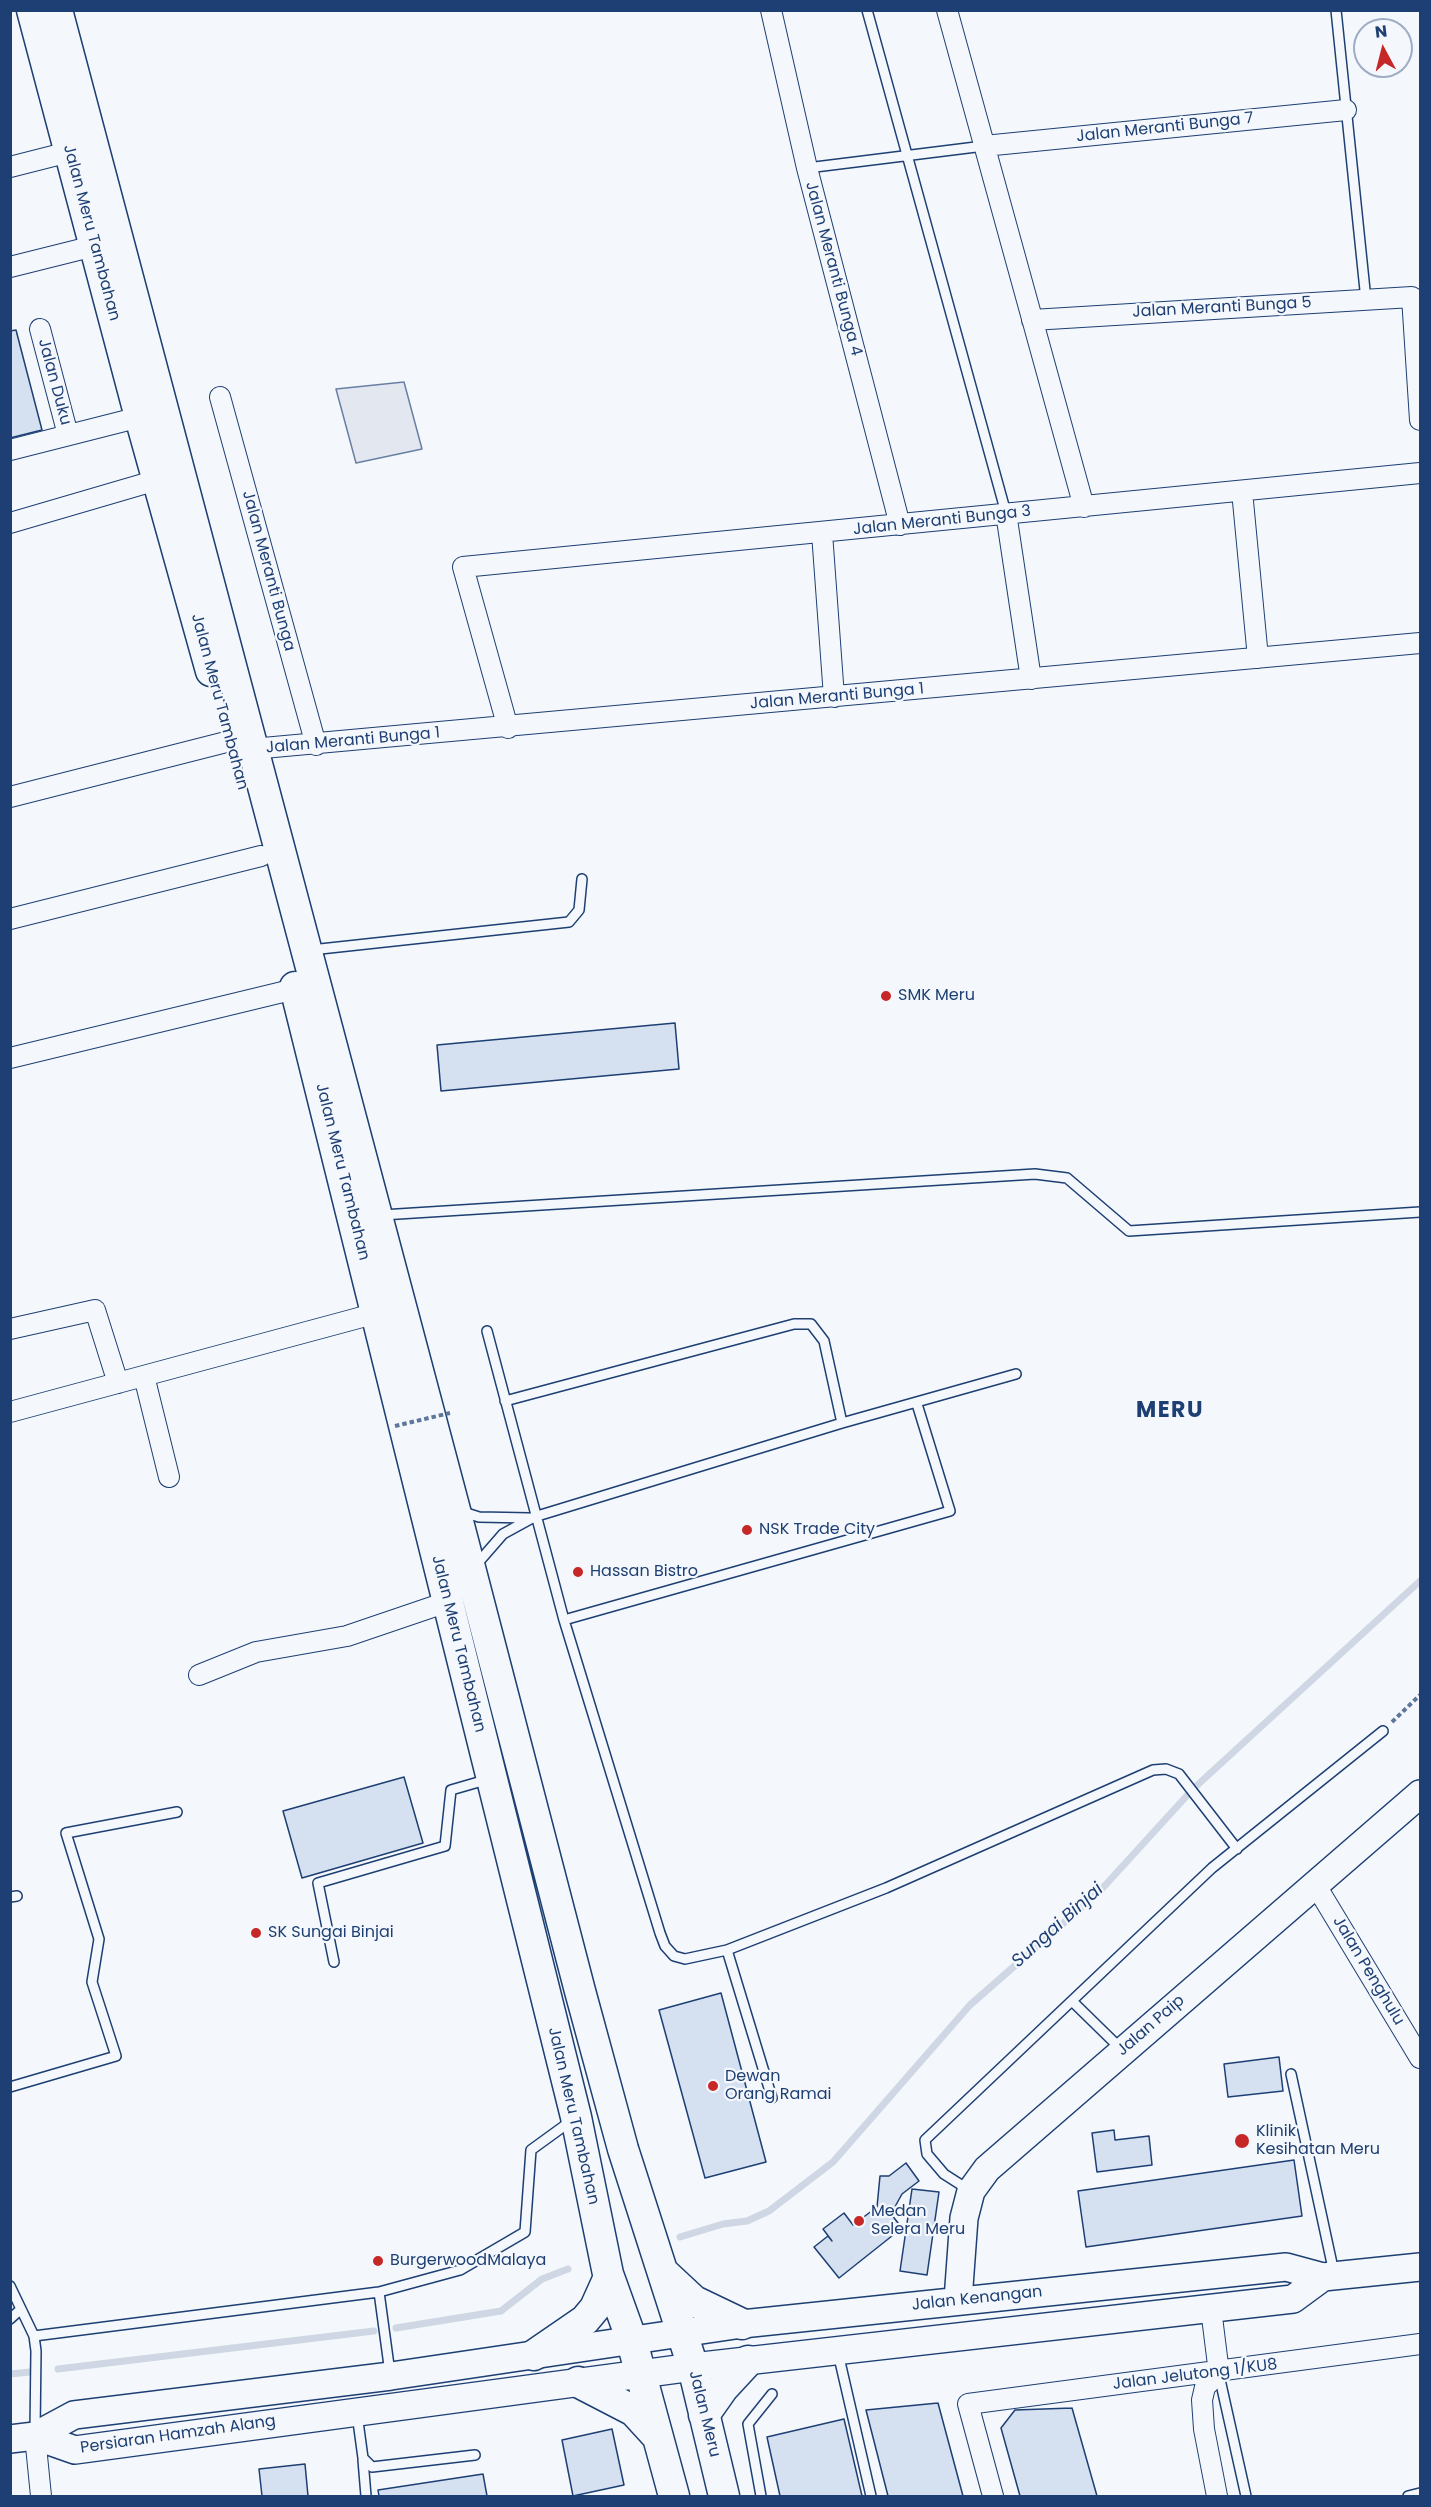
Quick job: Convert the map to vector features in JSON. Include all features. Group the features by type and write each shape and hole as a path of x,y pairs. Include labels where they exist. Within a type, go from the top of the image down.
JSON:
{"main road":[{"name":"Jalan Meru Tambahan","path":"32,10 157,480 306,951 580,1990 641,2205 682,2331"},
{"name":"Jalan Meru Tambahan","path":"57,10 241,745 261,856 576,2117 608,2275 631,2338"},
{"path":"661,2267 678,2290 694,2301 742,2324"},
{"path":"534,2355 585,2320 596,2307 608,2275"},
{"name":"Jalan Meru","path":"682,2331 724,2496"},
{"path":"631,2338 674,2496"},
{"path":"704,2415 723,2388 748,2361"},
{"path":"578,2382 634,2411 658,2437"}],"street":[{"name":"Jalan Meranti Bunga 4","path":"771,10 807,168 900,525"},
{"path":"947,10 1084,507"},
{"name":"Jalan Meranti Bunga 7","path":"984,146 1346,110"},
{"path":"10,167 69,152"},
{"path":"10,267 94,246"},
{"name":"Jalan Meranti Bunga 5","path":"1032,320 1412,297 1420,420"},
{"name":"Jalan Duku","path":"40,329 69,435"},
{"name":"Jalan Meranti Bunga","path":"220,397 316,745"},
{"path":"10,450 140,417"},
{"name":"Jalan Meranti Bunga 3","path":"507,728 463,567 1420,473"},
{"path":"10,523 157,480"},
{"path":"1242,491 1258,658"},
{"path":"1006,513 1031,679"},
{"path":"822,533 834,697"},
{"name":"Jalan Meranti Bunga 1","path":"10,797 241,745 316,745 1420,643"},
{"path":"10,919 261,856"},
{"path":"10,1059 295,989"},
{"path":"10,1329 95,1310 118,1383"},
{"path":"10,1412 377,1313"},
{"path":"144,1376 169,1477"},
{"path":"199,1675 256,1652 347,1636 447,1602"},
{"name":"Jalan Paip","path":"958,2300 964,2218 971,2191 987,2169 1420,1794"},
{"name":"Jalan Penghulu","path":"1315,1884 1420,2058"},
{"name":"Jalan Kenangan","path":"631,2338 958,2300 1286,2267 1329,2276 1420,2267"},
{"path":"640,2374 1293,2299 1329,2276"},
{"path":"1211,2309 1219,2373 1205,2387 1202,2400 1204,2429 1217,2496"},
{"name":"Persiaran Hamzah Alang","path":"23,2438 74,2415 391,2376 631,2338"},
{"name":"Jalan Jelutong 1/KU8","path":"993,2496 968,2404 1219,2373 1420,2344"},
{"name":"Persiaran Hamzah Alang","path":"23,2438 75,2450 640,2374"},
{"path":"23,2438 41,2496"}],"lane":[{"path":"867,10 909,155 1006,513"},
{"path":"1336,10 1366,300"},
{"path":"807,168 984,146"},
{"path":"306,951 569,922 579,910 582,879"},
{"path":"377,1215 1035,1174 1067,1178 1129,1231 1420,1212"},
{"path":"505,1401 794,1324 811,1324 824,1341 842,1424"},
{"path":"487,1331 534,1517 564,1620 665,1946 674,1956 685,1959 727,1950 886,1888 1153,1770 1166,1769 1179,1774 1237,1849"},
{"path":"471,1571 503,1534 534,1517 1016,1374"},
{"path":"564,1620 950,1511 917,1404"},
{"path":"455,1510 479,1517 501,1519 534,1517"},
{"path":"971,2191 944,2174 927,2154 925,2140 1212,1868 1383,1731"},
{"path":"333,1962 318,1883 445,1846 451,1790 491,1779"},
{"path":"10,2088 116,2056 92,1982 99,1939 66,1833 177,1812"},
{"path":"727,1950 772,2098"},
{"path":"1072,2001 1123,2051"},
{"path":"1291,2074 1329,2276"},
{"path":"34,2336 380,2297 460,2270 525,2232 531,2150 576,2117"},
{"path":"10,2286 34,2336 36,2351 38,2391 23,2438"},
{"path":"380,2297 391,2376"},
{"path":"10,2319 21,2309"},
{"path":"837,2351 871,2496"},
{"path":"1219,2373 1246,2496"},
{"path":"761,2496 748,2424 772,2394"},
{"path":"356,2411 366,2496"},
{"path":"363,2458 369,2466 383,2468 476,2455"},
{"path":"1408,2496 1420,2493"}],"path":[{"path":"395,1426 450,1413"},
{"path":"1383,1731 1420,1695"}],"shaded area":[{"path":"404,382 422,449 356,463 336,389"}],"building":[{"path":"16,330 42,430 10,438 10,331"},
{"path":"675,1023 679,1069 441,1091 437,1045"},
{"path":"404,1777 423,1843 302,1878 283,1811"},
{"name":"Dewan Orang Ramai","path":"721,1993 766,2162 705,2178 659,2010"},
{"path":"1279,2057 1283,2091 1228,2097 1224,2064"},
{"path":"1114,2130 1115,2140 1149,2136 1152,2165 1097,2172 1092,2133"},
{"path":"1294,2160 1302,2216 1086,2247 1078,2191"},
{"path":"906,2163 919,2181 902,2194 891,2214 902,2228 839,2278 814,2247 828,2236 832,2241 823,2229 844,2213 853,2225 877,2207 880,2176 889,2176"},
{"path":"912,2189 939,2192 927,2275 900,2271"},
{"path":"938,2403 963,2496 888,2496 866,2410"},
{"path":"1072,2408 1097,2496 1020,2496 1001,2428 1015,2410"},
{"path":"844,2419 862,2496 780,2496 767,2437"},
{"path":"612,2429 624,2485 573,2496 562,2440"},
{"path":"305,2464 308,2496 262,2496 259,2469"},
{"path":"483,2474 487,2496 379,2496 378,2490"}],"waterway":[{"name":"Sungai Binjai","path":"680,2237 723,2224 747,2221 769,2211 833,2162 970,2005 1099,1892 1193,1789 1420,1581"},
{"path":"396,2328 501,2311 542,2279 568,2269"},
{"path":"58,2369 374,2331"},
{"path":"10,2374 30,2372"}],"place":[{"name":"SMK Meru","path":"886,996"},
{"name":"NSK Trade City","path":"747,1530"},
{"name":"Hassan Bistro","path":"578,1572"},
{"name":"SK Sungai Binjai","path":"256,1933"},
{"name":"Dewan Orang Ramai","path":"713,2086"},
{"name":"Klinik Kesihatan Meru","path":"1242,2141"},
{"name":"Medan Selera Meru","path":"859,2221"},
{"name":"BurgerwoodMalaya","path":"378,2261"}],"district":[{"name":"MERU","path":"1170,1411"}]}
